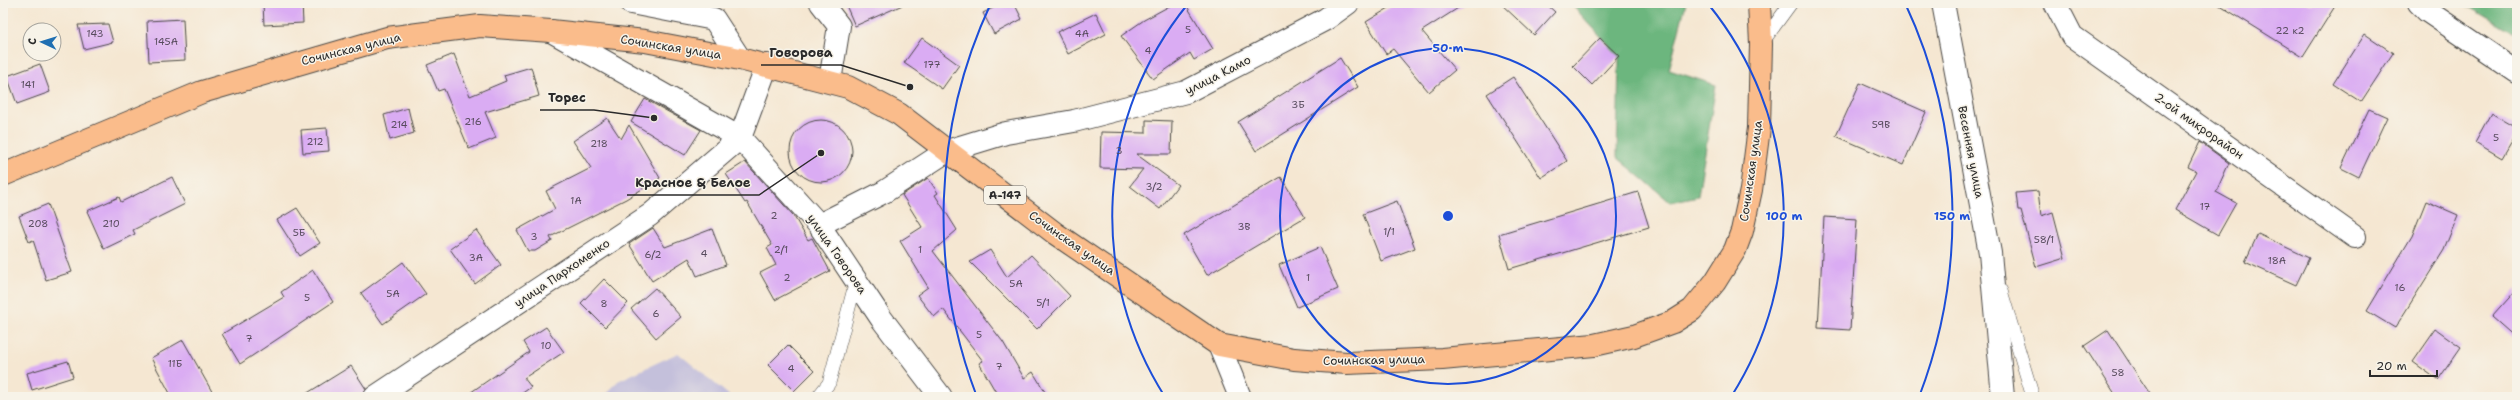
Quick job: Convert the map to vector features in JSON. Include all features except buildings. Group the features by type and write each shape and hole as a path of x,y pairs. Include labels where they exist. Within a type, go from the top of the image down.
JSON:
{"highway":[{"name":"Сочинская улица","path":"3,175 202,92 387,38 480,26 551,31 645,42 740,59 830,81 848,87 899,114 1056,234 1219,345 1294,360 1347,363 1442,359 1594,345 1634,336 1673,322 1692,310 1715,282 1735,250 1742,231 1751,190 1759,128 1761,44 1759,3"}],"street":[{"name":"Сочинская улица","path":"631,3 714,19 740,59"},
{"path":"821,3 839,26 830,81"},
{"name":"улица Камо","path":"819,225 884,192 947,151 1006,133 1074,121 1186,92 1326,19 1348,3"},
{"name":"Весенняя улица","path":"1943,3 1990,252 2003,397"},
{"name":"2-ой микрорайон","path":"2055,3 2072,36 2355,237"},
{"path":"2419,3 2427,11 2517,72"},
{"name":"улица Говорова","path":"551,31 740,138 819,225 856,281 940,397"},
{"path":"740,138 767,65"},
{"name":"улица Пархоменко","path":"375,397 650,215 740,138"},
{"path":"1219,345 1240,397"}],"lane":[{"path":"1761,44 1791,3"},
{"path":"1990,252 2033,397"},
{"path":"818,397 829,383 856,281"}],"shaded area":[{"path":"678,353 731,397 604,397 618,381"}],"green space":[{"path":"1570,3 1686,3 1669,70 1716,85 1698,196 1670,202 1617,157 1619,56"},
{"path":"2462,3 2517,3 2517,35"}],"place":[{"name":"Говорова","path":"910,87"},
{"name":"Торес","path":"654,118"},
{"name":"Красное & Белое","path":"821,153"}]}
